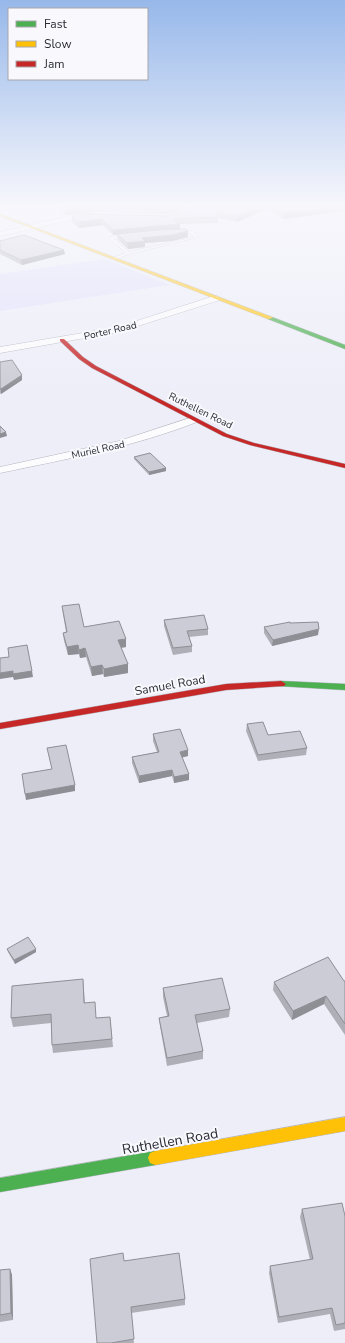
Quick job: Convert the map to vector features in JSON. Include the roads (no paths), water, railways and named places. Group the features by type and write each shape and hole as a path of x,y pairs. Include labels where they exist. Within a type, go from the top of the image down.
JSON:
{"street":[{"path":"141,270 345,347"},
{"name":"Porter Road","path":"0,350 119,329 217,298"},
{"name":"Ruthellen Road","path":"62,340 90,365 193,420 238,440 345,466"},
{"name":"Muriel Road","path":"0,470 133,441 165,432 193,420"},
{"name":"Samuel Road","path":"0,726 226,687 284,684 345,687"},
{"name":"Ruthellen Road","path":"0,1185 345,1124"}]}
